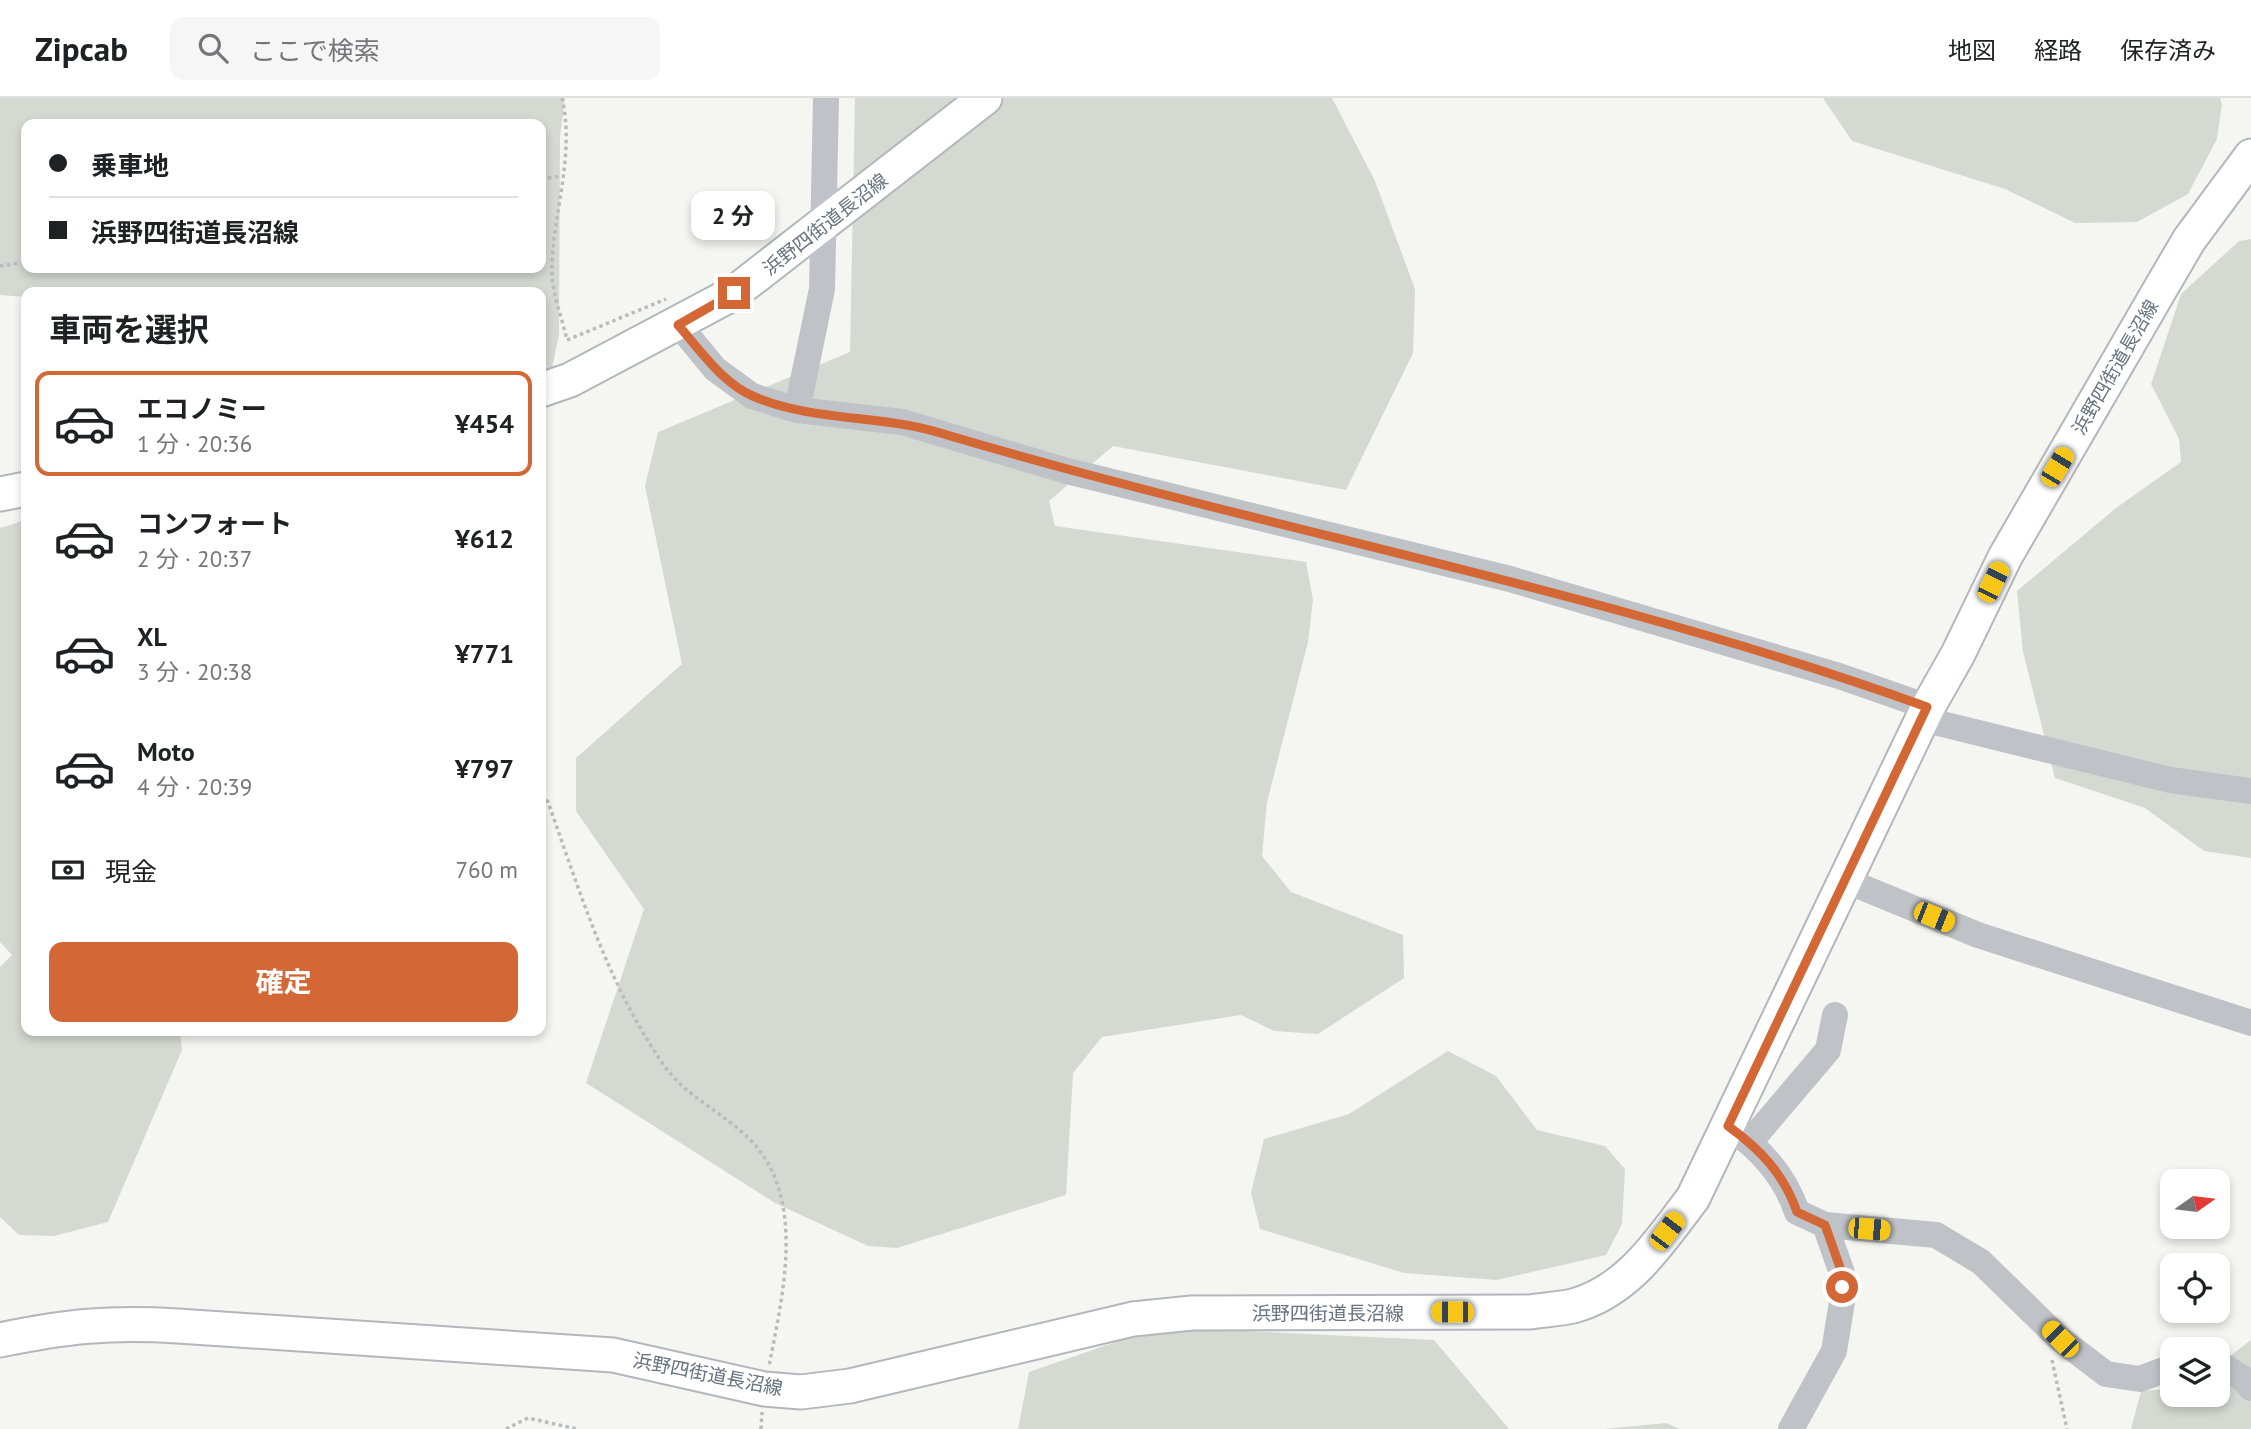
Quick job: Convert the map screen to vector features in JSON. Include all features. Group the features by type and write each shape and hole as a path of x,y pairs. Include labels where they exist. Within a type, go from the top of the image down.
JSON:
{"main road":[{"name":"浜野四街道長沼線","path":"546,388 570,380 677,310 734,293 824,226 985,98"},
{"name":"浜野四街道長沼線","path":"0,1340 63,1327 116,1322 613,1355 764,1389 801,1392 850,1386 1133,1319 1192,1313 1530,1312 1574,1306 1605,1293 1642,1265 1739,1134 1847,881 1925,713 2005,557 2189,240 2251,156"},
{"path":"0,494 21,490"}],"street":[{"path":"797,410 822,289 825,98"},
{"path":"677,310 715,369 752,396 797,410 902,422 1067,471 1510,579 1839,676 1925,713 2170,780 2251,791"},
{"path":"1847,881 1979,935 2251,1023"},
{"path":"1835,1015 1828,1050 1739,1134 1760,1150 1792,1198 1797,1212 1825,1225 1936,1235 1981,1262 2044,1324 2106,1374 2140,1379 2160,1372"},
{"path":"1791,1429 1834,1351 1842,1302 1842,1273 1825,1225"},
{"path":"2230,1370 2251,1388"}],"path":[{"path":"562,98 566,118 563,176 551,268 568,340 677,310"},
{"path":"546,178 563,176"},
{"path":"0,266 21,263"},
{"path":"546,800 604,959 664,1066 755,1146 780,1191 783,1292 764,1389"},
{"path":"2044,1324 2067,1429"},
{"path":"506,1429 528,1418 577,1429"}],"shaded area":[{"path":"0,98 565,98 560,137 559,335 546,396 546,287 21,287 21,297 0,295"},
{"path":"855,98 1332,98 1375,181 1415,289 1413,353 1346,490 1113,446 1049,501 1055,526 1306,562 1313,600 1308,642 1267,802 1262,856 1291,892 1403,935 1404,978 1318,1034 1274,1031 1241,1015 1102,1037 1073,1073 1066,1195 897,1248 868,1246 775,1203 586,1083 644,909 576,811 576,758 682,664 645,486 658,432 850,352"},
{"path":"1823,98 2220,98 2222,104 2217,139 2188,194 2137,222 2075,223 2005,189 1852,141"},
{"path":"2251,239 2251,858 2204,851 2145,808 2055,778 2023,652 2017,591 2116,508 2181,462 2179,439 2151,384 2181,294 2239,241"},
{"path":"21,522 21,1036 181,1036 182,1050 108,1222 54,1236 19,1235 0,1217 0,967 12,955 0,942 0,528"},
{"path":"1448,1051 1496,1076 1537,1130 1605,1146 1625,1169 1622,1224 1606,1255 1497,1280 1404,1273 1260,1229 1251,1193 1264,1139 1349,1114"},
{"path":"1159,1327 1434,1340 1509,1429 1018,1429 1029,1372"},
{"path":"2251,1340 2251,1429 2131,1429 2141,1391 2160,1390 2160,1407 2230,1407 2230,1356"},
{"path":"1666,1423 1680,1429 1604,1429"}],"route":[{"path":"734,293 678,325 715,369 752,396 797,410 902,422 1067,471 1510,579 1839,676 1927,707 1847,881 1728,1126 1760,1150 1792,1198 1797,1212 1825,1225 1842,1273 1842,1287"}]}
